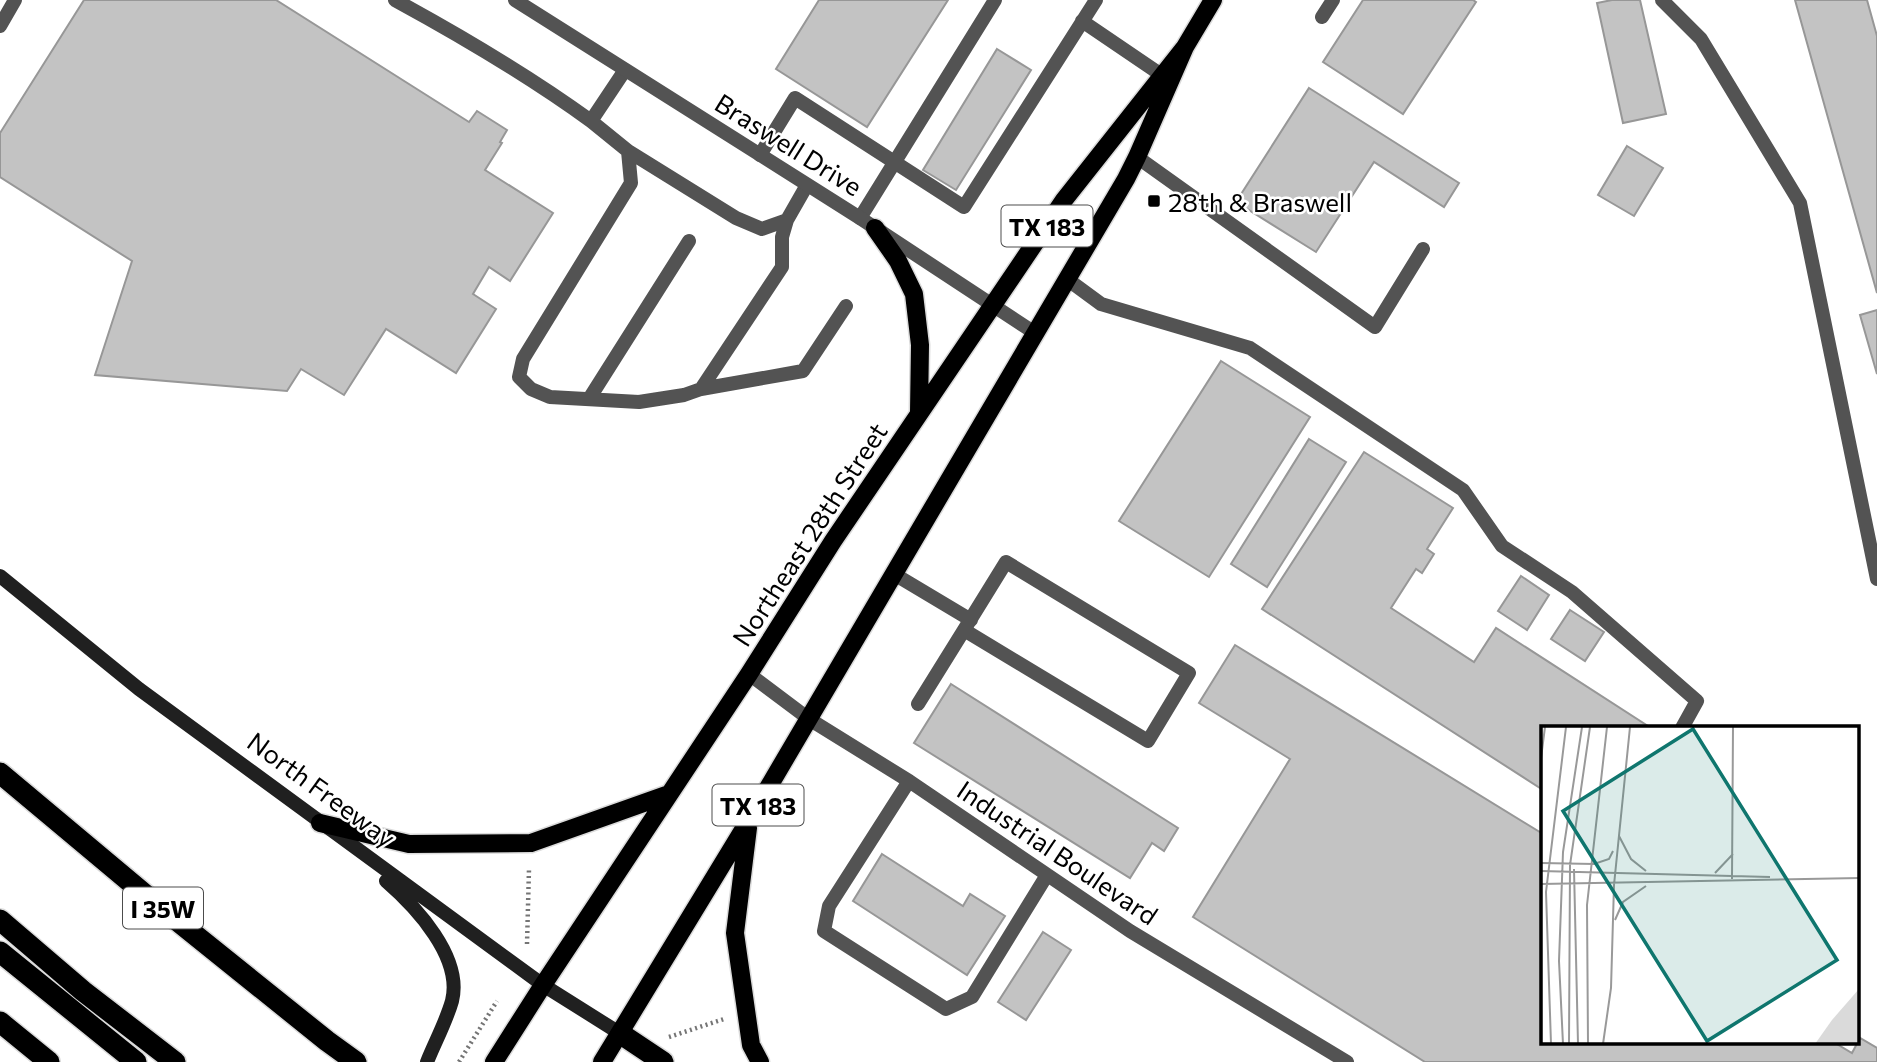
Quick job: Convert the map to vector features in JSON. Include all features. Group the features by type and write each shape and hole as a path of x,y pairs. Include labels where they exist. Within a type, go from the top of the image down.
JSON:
{"highway":[{"name":"I 35W","path":"0,773 154,902 356,1062"},
{"path":"0,920 83,991 175,1062"},
{"path":"0,952 136,1062"},
{"path":"0,1022 49,1062"},
{"path":"621,1034 663,1062"}],"main road":[{"name":"Northeast 28th Street","path":"494,1062 919,412 1064,200 1185,47 1213,0"},
{"name":"Northeast 28th Street","path":"602,1062 748,822 1137,158 1185,47"},
{"path":"875,228 898,261 914,294 920,345 919,412"},
{"name":"North Freeway","path":"0,576 139,689 543,985 621,1034"},
{"path":"320,822 409,844 531,843 669,794"},
{"path":"320,822 401,894 426,921 439,942 452,972 452,999 427,1062"},
{"path":"748,822 735,933 751,1045 760,1062"}],"street":[{"path":"0,26 15,0"},
{"path":"395,0 460,35 556,96 628,151 736,218 762,229 787,219"},
{"name":"Braswell Drive","path":"514,0 860,218 1035,333"},
{"path":"860,218 995,0"},
{"path":"760,155 795,98 964,207 1096,0"},
{"path":"1322,17 1333,0"},
{"path":"1662,0 1701,39 1800,203 1877,579"},
{"path":"1082,21 1163,76"},
{"path":"591,121 625,70"},
{"path":"628,151 631,183 523,359 519,377 531,389 550,397 639,401 684,395 803,371 846,306"},
{"path":"1137,158 1375,327 1423,249"},
{"path":"701,390 782,267 782,237 787,219 807,185"},
{"path":"589,399 688,241"},
{"path":"1067,279 1101,303 1250,348 1463,489 1502,546 1572,592 1697,702 1683,726"},
{"path":"894,574 967,625 1148,741 1189,673 1006,562 967,625 918,704"},
{"name":"Industrial Boulevard","path":"749,674 808,719 909,781 1130,931 1347,1062"},
{"path":"909,781 829,906 824,931 946,1009 972,997 1047,875"}],"path":[{"path":"527,944 529,869"},
{"path":"459,1062 497,1001"},
{"path":"665,1038 726,1018"}],"building":[{"path":"84,0 276,0 469,122 477,111 507,130 485,170 553,213 510,281 489,267 473,294 496,309 456,373 386,329 344,395 301,369 287,391 95,375 132,261 0,177 0,133"},
{"path":"819,0 948,0 867,127 776,69"},
{"path":"1363,0 1476,2 1403,114 1323,62"},
{"path":"1640,0 1666,114 1623,123 1597,3"},
{"path":"1795,0 1867,0 1877,36 1877,293"},
{"path":"997,49 1031,70 956,190 923,170"},
{"path":"1309,88 1459,183 1444,207 1374,162 1316,252 1236,202"},
{"path":"1627,146 1663,168 1634,216 1598,195"},
{"path":"1877,310 1877,374 1860,315"},
{"path":"1221,361 1310,417 1209,577 1119,521"},
{"path":"1309,439 1346,462 1267,587 1231,564"},
{"path":"1364,452 1453,508 1427,549 1434,554 1422,573 1416,569 1391,608 1474,662 1496,628 1648,726 1541,726 1541,789 1262,609"},
{"path":"1521,576 1549,595 1527,630 1498,611"},
{"path":"1570,610 1604,632 1585,661 1551,639"},
{"path":"1235,645 1541,833 1541,1044 1837,1044 1852,1053 1857,1044 1860,1044 1860,1038 1877,1048 1877,1062 1425,1062 1193,917 1290,759 1199,703"},
{"path":"951,684 1178,828 1164,851 1152,843 1130,878 914,743"},
{"path":"882,854 963,906 970,894 1005,916 967,975 853,901"},
{"path":"1043,932 1071,950 1026,1020 998,1002"}],"place":[{"name":"28th & Braswell","path":"1154,201"}]}
